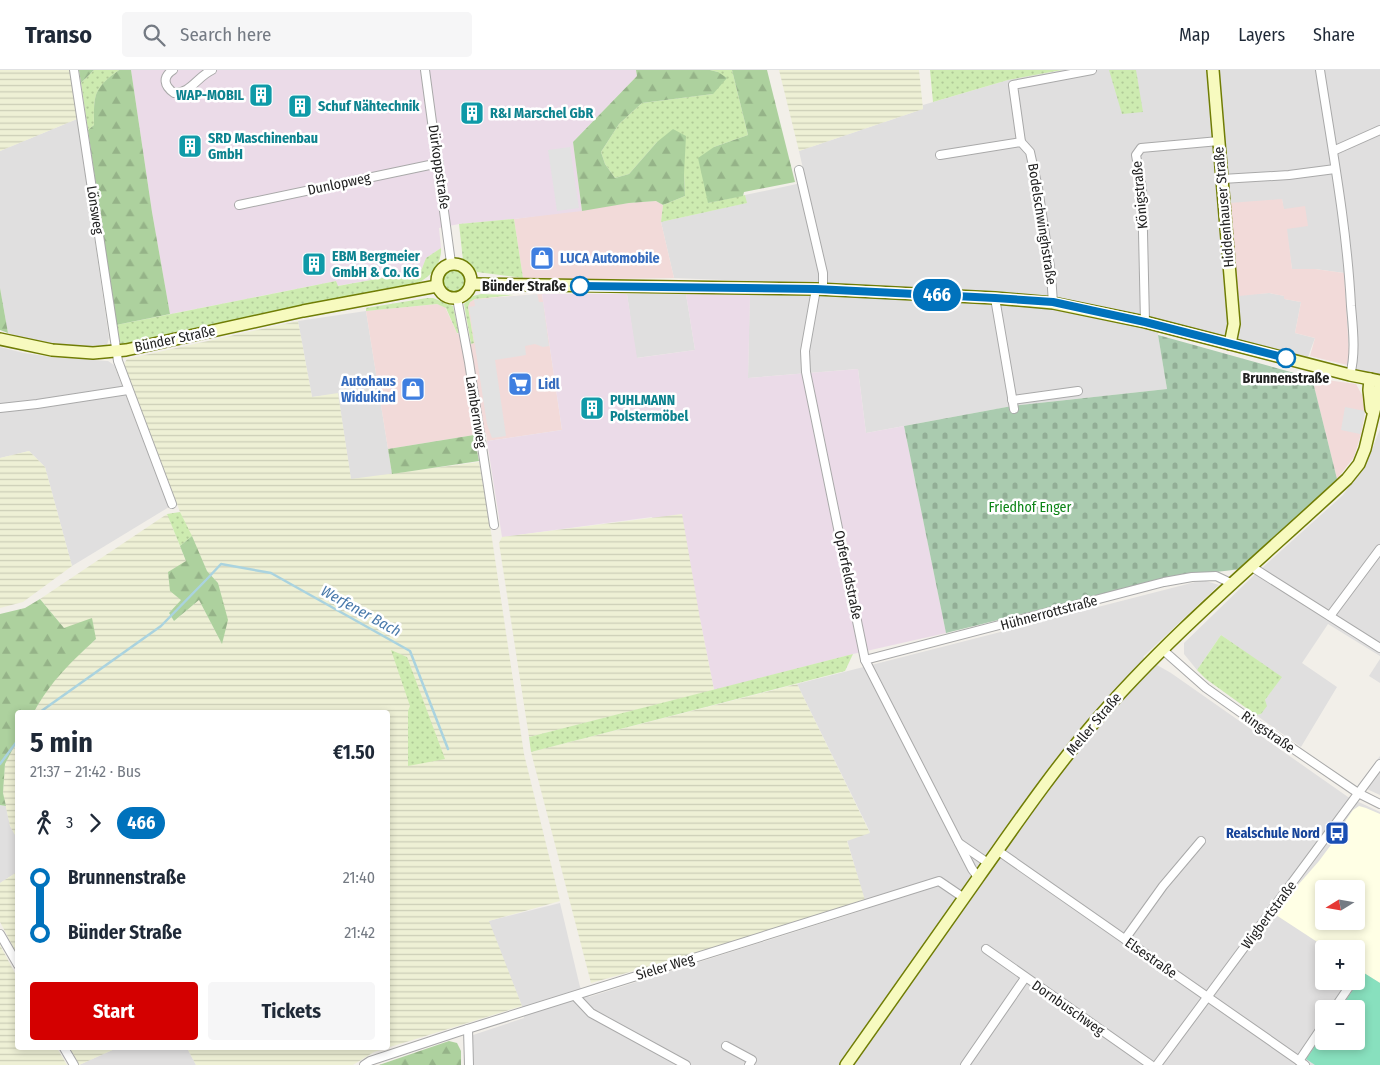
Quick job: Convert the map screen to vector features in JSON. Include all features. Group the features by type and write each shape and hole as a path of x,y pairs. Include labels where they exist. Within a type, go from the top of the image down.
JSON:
{"street":[{"name":"Lönsweg","path":"74,70 118,361 172,504"},
{"path":"173,70 167,74 165,79 166,85 174,93 181,93 187,90 204,74 212,70"},
{"name":"Dürkoppstraße","path":"425,70 451,263"},
{"path":"940,155 1021,142 1013,85 1092,70"},
{"name":"Hiddenhauser Straße","path":"1212,70 1234,324 1230,344"},
{"path":"1320,70 1336,169 1350,279 1353,338 1353,364 1350,375"},
{"path":"1333,151 1380,130"},
{"name":"Königstraße","path":"1145,322 1142,188 1136,154 1141,148 1218,141"},
{"name":"Bodelschwinghstraße","path":"1021,142 1030,152 1039,191 1051,274 1053,302"},
{"name":"Dunlopweg","path":"239,205 438,163"},
{"path":"1222,179 1288,175 1336,169"},
{"name":"Opferfeldstraße","path":"799,170 823,273 805,351 806,372 865,660 972,869 978,877"},
{"path":"451,263 466,269 469,273 471,284 466,293 457,298 447,297 442,294 436,280 441,269 451,263"},
{"path":"471,284 820,289 1053,302 1145,322 1377,382"},
{"name":"Bünder Straße","path":"0,339 52,350 93,353 126,350 303,311 437,286"},
{"name":"Lambernweg","path":"457,298 494,525"},
{"path":"995,298 1014,409"},
{"name":"Meller Straße","path":"846,1065 988,863 1062,762 1092,725 1124,688 1347,479 1359,464 1365,449 1372,416 1369,390 1377,382"},
{"path":"0,408 128,390"},
{"path":"1012,400 1078,391"},
{"path":"1330,616 1380,549"},
{"path":"1252,567 1380,648"},
{"name":"Hühnerrottstraße","path":"865,660 1192,576 1216,576 1233,584"},
{"name":"Ringstraße","path":"1163,650 1206,688 1358,794 1380,804"},
{"name":"Wigbertstraße","path":"1157,1065 1380,764"},
{"name":"Opferfeldstraße","path":"958,842 988,863"},
{"path":"1125,939 1163,886 1200,842"},
{"name":"Elsestraße","path":"998,850 1302,1063"},
{"name":"Sieler Weg","path":"364,1065 370,1061 468,1029 939,882 964,898"},
{"path":"0,934 15,960"},
{"name":"Dornbuschweg","path":"986,949 1151,1065"},
{"path":"965,1065 1025,978"},
{"path":"575,996 591,1013 686,1065"},
{"path":"468,1029 469,1065"},
{"path":"1302,1063 1315,1040"},
{"path":"726,1046 752,1060 749,1065"},
{"path":"65,1050 74,1065"}],"shaded area":[{"path":"0,70 70,70 77,119 0,151"},
{"path":"131,70 636,70 637,76 573,142 582,211 459,224 439,228 441,248 426,258 421,271 337,286 336,281 170,314 152,212"},
{"path":"779,70 919,70 923,109 799,151"},
{"path":"1062,70 1380,70 1380,375 1360,372 1347,365 1349,353 1344,273 1315,269 1292,269 1282,199 1239,295 1269,293 1301,302 1295,333 1315,338 1308,357 1158,320 1158,335 1167,389 1012,406 866,433 858,369 748,378 750,281 674,278 661,222 746,203 745,195 806,182 799,151 923,109 923,105 1008,80"},
{"path":"77,119 109,338 107,345 50,344 8,333 0,288 0,151"},
{"path":"570,147 579,208 557,211 548,150"},
{"path":"1282,199 1284,209 1305,206 1308,226 1287,229 1292,269 1315,269 1344,273 1349,353 1347,365 1310,356 1315,338 1295,333 1301,302 1284,299 1284,296 1269,293 1239,296 1229,203"},
{"path":"656,201 663,205 661,222 674,278 539,280 523,278 514,219"},
{"path":"537,294 539,302 543,302 549,346 543,347 535,344 525,346 526,355 495,360 506,436 492,438 487,424 469,307 475,306 474,300"},
{"path":"542,294 562,430 487,441 486,433 388,449 366,311 437,304 445,307 457,333 471,344 474,343 468,307 470,302 475,299"},
{"path":"542,294 627,294 637,358 695,350 686,294 750,295 748,378 858,369 866,433 904,426 946,633 853,654 714,690 700,619 652,517 502,537 487,441 562,430"},
{"path":"627,294 686,294 695,350 636,358"},
{"path":"366,311 392,474 351,480 338,394 312,397 298,321"},
{"path":"298,321 312,397 338,393 351,479 479,462 524,754 560,901 489,921 522,1006 390,1047 390,710 35,710 45,692 66,666 96,639 64,628 40,599 167,514 186,561 182,600 169,613 174,621 199,600 222,643 218,583 207,571 180,512 124,364 127,359"},
{"path":"0,347 51,357 108,361 114,365 169,507 72,566 45,467 29,451 0,458"},
{"path":"1312,378 1356,384 1362,395 1365,411 1361,434 1354,457 1337,479"},
{"path":"1345,407 1365,411 1360,434 1341,430"},
{"path":"1380,429 1380,656 1328,624 1302,663 1337,687 1301,747 1256,715 1261,714 1265,700 1281,677 1221,635 1197,670 1184,654 1184,643 1252,577 1343,495 1367,462"},
{"path":"29,451 45,467 72,566 23,602 0,608 0,458"},
{"path":"682,514 714,690 529,737 499,543 502,537"},
{"path":"1203,580 1219,585 1143,657 1171,673 1348,797 1380,812 1380,1065 473,1065 471,1041 473,1035 524,1018 522,1006 488,921 560,903 580,987 589,997 867,909 847,840 870,832 797,684"},
{"path":"1380,659 1380,683 1369,676"},
{"path":"797,684 870,833 847,841 865,900 697,953 591,983 531,752"},
{"path":"15,745 15,835 10,826 3,793 5,764"},
{"path":"1380,756 1380,795 1358,785"},
{"path":"0,805 6,806 10,826 15,834 15,873 0,883"},
{"path":"1359,806 1380,814 1380,983 1365,974 1365,940 1315,940 1276,915 1342,830 1353,810"},
{"path":"15,873 15,950 0,922 0,883"},
{"path":"0,945 15,973 15,1050 58,1050 67,1065 0,1065"},
{"path":"71,1050 113,1050 79,1065"},
{"path":"113,1050 188,1050 196,1065 79,1065"},
{"path":"188,1050 380,1050 353,1065 196,1065"}],"green space":[{"path":"79,70 94,70 81,83"},
{"path":"94,70 119,70 104,82 97,93 94,106 94,125 88,130 81,83"},
{"path":"119,70 131,70 152,212 170,314 116,325 88,130 94,125 94,106 97,93 104,82"},
{"path":"636,70 710,70 718,72 727,78 713,94 642,103 619,124 601,152 605,164 615,178 629,174 657,142 673,129 686,136 685,196 663,205 656,201 629,203 582,211 573,142 637,76"},
{"path":"710,70 732,70 748,135 714,147 708,203 745,195 747,203 661,222 663,205 685,196 684,174 657,142 629,174 615,178 605,164 601,152 619,124 642,103 713,94 718,72"},
{"path":"732,70 767,70 795,182 744,192 743,196 708,203 698,158 714,147 748,135"},
{"path":"930,70 1062,70 1008,80 933,102"},
{"path":"1109,70 1136,70 1143,112 1122,114"},
{"path":"514,219 523,278 477,272 463,260 459,224"},
{"path":"441,248 440,259 431,274 416,284 123,346 120,343 116,325 336,281 338,286 421,271 426,258"},
{"path":"454,270 462,273 465,281 462,289 454,292 446,289 443,281 446,273"},
{"path":"0,288 8,333 0,330"},
{"path":"481,294 514,295 475,299 470,302 468,307 474,343 471,344 464,304 473,296"},
{"path":"433,298 453,306 459,333 457,333 446,308 437,304 366,311 366,308"},
{"name":"Friedhof Enger","path":"1158,335 1312,378 1337,479 1241,569 1166,578 946,633 904,426 1012,406 1167,389"},
{"path":"474,435 479,461 392,474 388,449"},
{"path":"180,512 192,536 180,546 167,514"},
{"path":"192,536 207,571 218,583 228,620 222,644 199,600 174,621 169,613 181,600 170,591 168,572 186,561 180,546"},
{"path":"40,599 64,628 92,618 96,639 62,673 47,691 35,710 15,710 15,745 5,764 3,793 6,806 0,805 0,614 25,608"},
{"path":"1221,635 1282,677 1265,700 1267,706 1261,714 1256,715 1206,679 1197,670"},
{"path":"391,650 407,657 445,759 408,766 408,711 410,706"},
{"path":"853,654 845,671 531,752 529,737"},
{"path":"1365,974 1380,983 1380,1065 1315,1065 1306,1059 1315,1046 1315,1050 1365,1050 1365,1000 1346,1000 1353,990 1365,990"},
{"path":"449,1041 457,1043 461,1051 461,1065 379,1065"}],"waterway":[{"name":"Werfener Bach","path":"207,579 221,564 271,573 410,651 448,749"},
{"name":"Werfener Bach","path":"43,710 161,626 206,580"},
{"name":"Werfener Bach","path":"0,764 15,744"}],"bus line":[{"name":"466","path":"580,286 816,289 1053,302 1145,322 1286,358"}],"place":[{"name":"WAP-MOBIL","path":"261,95"},
{"name":"Schuf Nähtechnik","path":"300,106"},
{"name":"R&I Marschel GbR","path":"472,113"},
{"name":"SRD Maschinenbau GmbH","path":"190,146"},
{"name":"LUCA Automobile","path":"542,258"},
{"name":"EBM Bergmeier GmbH & Co. KG","path":"314,264"},
{"name":"Bünder Straße","path":"580,286"},
{"name":"Brunnenstraße","path":"1286,358"},
{"name":"Lidl","path":"520,384"},
{"name":"Autohaus Widukind","path":"413,389"},
{"name":"PUHLMANN Polstermöbel","path":"592,408"},
{"name":"Realschule Nord","path":"1337,833"}]}
